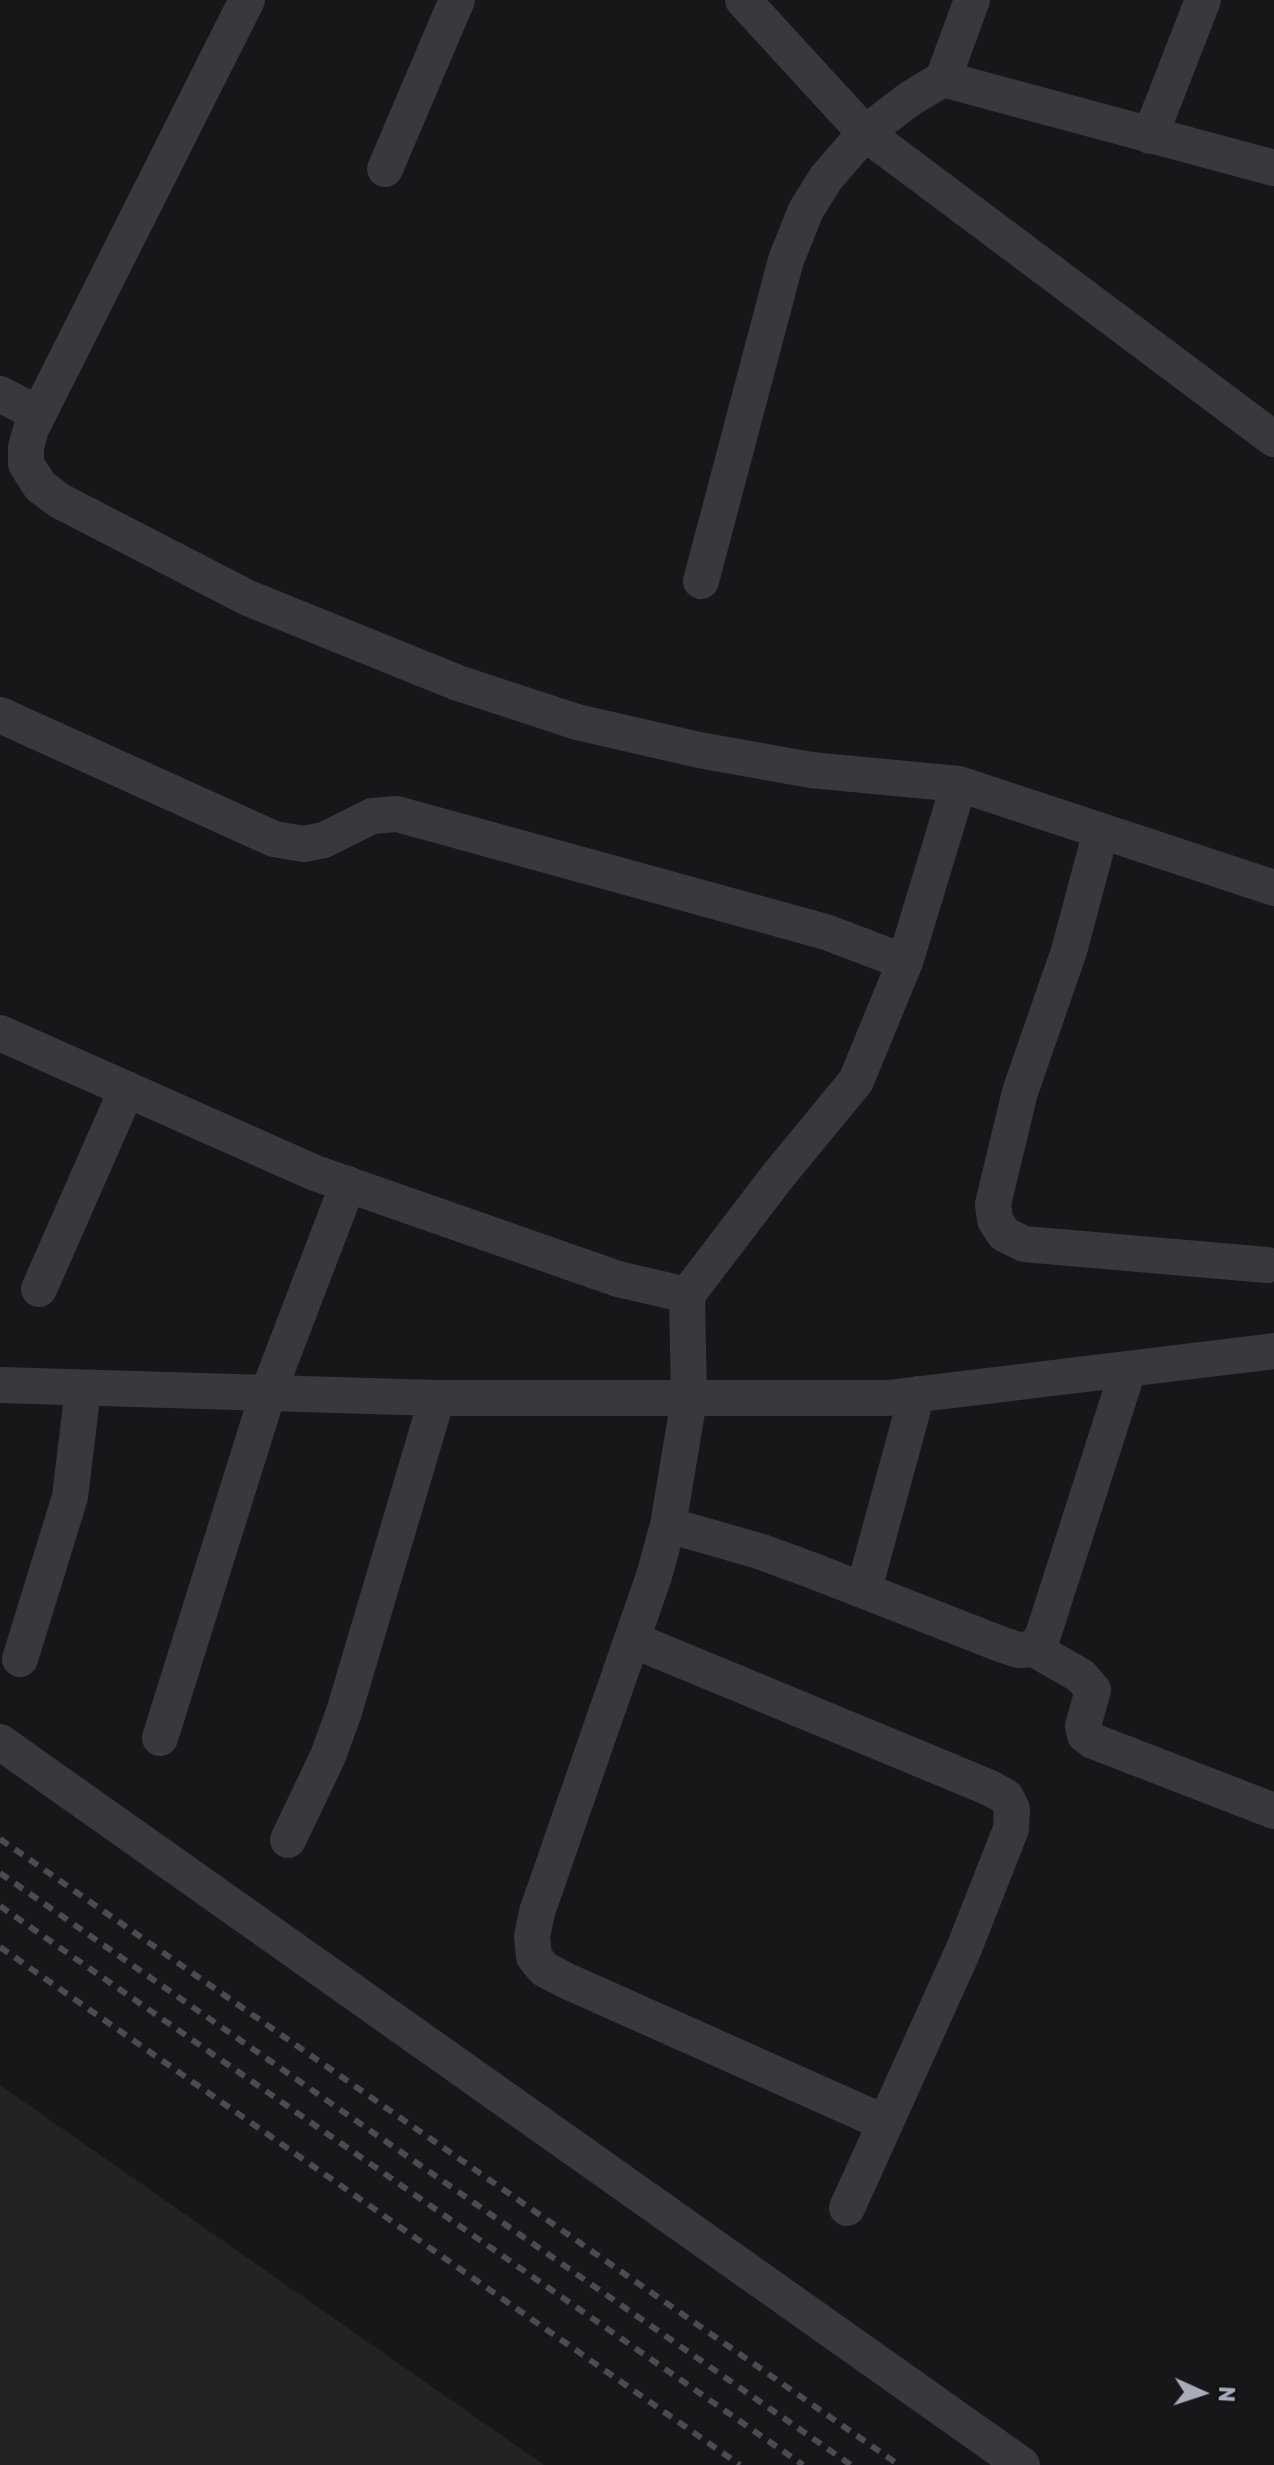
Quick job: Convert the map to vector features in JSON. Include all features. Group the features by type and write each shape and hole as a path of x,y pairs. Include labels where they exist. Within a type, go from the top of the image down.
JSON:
{"street":[{"path":"247,0 38,414 26,447 26,464 40,486 60,501 248,598 458,683 577,722 699,750 811,770 959,784 1274,888"},
{"path":"385,169 457,0"},
{"path":"743,0 865,133 1274,439"},
{"path":"701,581 786,260 806,210 826,178 865,133 911,98 943,79 972,0"},
{"path":"1150,136 1203,0"},
{"path":"943,79 1274,168"},
{"path":"0,394 38,414"},
{"path":"4,728 274,839 304,844 324,840 372,816 397,814 826,932 905,962"},
{"path":"885,2123 544,1969 534,1957 532,1936 537,1912 633,1640 668,1525 689,1400 687,1295 777,1177 856,1081 905,962 959,784"},
{"path":"1101,831 1073,938 1020,1092 993,1204 995,1220 1004,1234 1024,1244 1267,1265"},
{"path":"0,1033 315,1173 618,1279 687,1295"},
{"path":"39,1289 127,1089"},
{"path":"160,1738 268,1393 348,1184"},
{"path":"0,1385 437,1398 874,1398 1274,1351"},
{"path":"1034,1649 1043,1635 1128,1370"},
{"path":"20,1659 70,1497 83,1389"},
{"path":"864,1589 917,1394"},
{"path":"288,1840 328,1756 344,1712 437,1398"},
{"path":"668,1525 759,1551 1003,1645 1018,1650 1034,1649 1081,1676 1093,1690 1083,1726 1085,1735 1093,1741 1274,1811"},
{"path":"633,1640 990,1788 1006,1797 1012,1809 1011,1829 963,1951 847,2208"},
{"path":"0,1742 1022,2465"}],"shaded area":[{"path":"0,2085 544,2465 0,2465"}],"railway":[{"path":"0,1839 899,2465"},
{"path":"0,1873 851,2465"},
{"path":"0,1906 803,2465"},
{"path":"0,1947 740,2465"}]}
